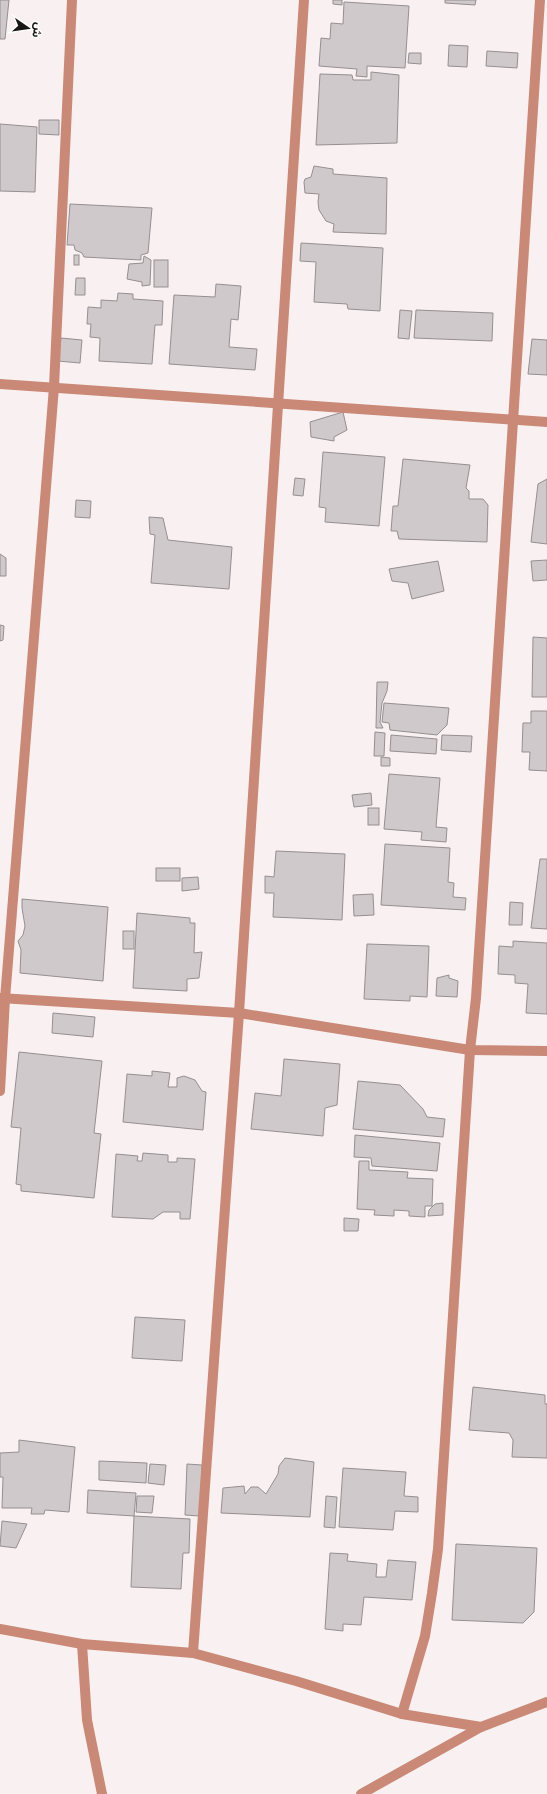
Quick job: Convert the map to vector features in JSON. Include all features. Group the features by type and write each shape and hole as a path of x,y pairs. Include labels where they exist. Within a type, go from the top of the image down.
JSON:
{"street":[{"path":"0,1091 3,998 54,387 72,0"},
{"path":"193,1653 239,1013 304,0"},
{"path":"402,1714 425,1636 438,1549 470,1050 476,998 540,0"},
{"path":"0,384 547,422"},
{"path":"3,998 239,1013 470,1050 547,1051"},
{"path":"0,1629 82,1644 193,1653 296,1681 402,1714 481,1726"},
{"path":"82,1644 87,1720 102,1794"},
{"path":"361,1794 481,1726 547,1702"}],"building":[{"path":"0,0 9,0 5,39 0,39"},
{"path":"333,0 342,0 342,5 333,4"},
{"path":"445,0 476,0 475,5 445,3"},
{"path":"344,2 409,6 405,68 367,66 367,77 356,76 357,69 319,66 321,38 330,39 331,23 343,24"},
{"path":"449,45 468,46 467,67 448,66"},
{"path":"487,51 518,53 517,68 486,66"},
{"path":"409,53 421,53 421,64 408,63"},
{"path":"371,72 399,75 397,143 316,145 320,74 352,75 353,80 371,80"},
{"path":"39,120 59,120 59,135 39,134"},
{"path":"0,124 37,127 35,192 0,191"},
{"path":"314,166 333,169 333,174 387,178 386,234 333,232 334,224 326,221 319,210 319,194 305,193 305,179 311,177"},
{"path":"70,204 152,208 148,253 141,255 141,260 84,257 82,253 75,250 74,245 67,245"},
{"path":"301,243 383,248 380,311 348,309 347,304 314,302 316,262 300,261"},
{"path":"74,255 79,255 79,265 74,265"},
{"path":"144,256 151,260 150,285 142,286 142,282 127,279 129,264 143,263"},
{"path":"154,260 168,260 168,287 154,287"},
{"path":"76,278 85,278 85,295 75,295"},
{"path":"216,284 241,286 238,320 231,319 229,347 257,349 255,370 169,364 174,295 215,297"},
{"path":"118,293 133,294 133,299 163,301 162,325 155,325 152,364 99,361 100,338 90,337 91,324 87,324 88,307 101,308 101,300 117,301"},
{"path":"400,310 412,311 409,339 398,338"},
{"path":"416,310 493,313 492,341 414,338"},
{"path":"61,338 82,340 80,363 58,361"},
{"path":"532,339 547,340 547,375 528,374"},
{"path":"343,412 347,430 334,437 334,441 311,437 310,422"},
{"path":"323,452 385,457 379,526 325,522 326,508 319,507"},
{"path":"403,459 470,465 466,488 469,491 469,499 483,499 488,505 487,542 399,539 397,531 391,531 393,506 398,506"},
{"path":"295,478 305,479 303,496 293,495"},
{"path":"547,479 547,544 531,542 538,484"},
{"path":"76,500 91,501 90,518 75,517"},
{"path":"149,517 163,518 168,540 232,547 229,589 151,583 155,535 150,534"},
{"path":"0,554 6,558 6,576 0,576"},
{"path":"547,560 547,580 533,581 531,561"},
{"path":"438,561 444,591 412,599 408,583 392,581 389,569"},
{"path":"0,625 4,626 3,640 0,641"},
{"path":"533,637 547,638 547,697 532,697"},
{"path":"377,682 388,682 387,691 382,703 380,722 383,728 376,728"},
{"path":"384,703 449,708 447,725 437,735 390,730 389,723 382,722"},
{"path":"531,711 547,711 547,771 529,770 530,752 522,752 523,723 531,723"},
{"path":"375,732 385,733 384,756 374,756"},
{"path":"391,735 437,739 436,754 390,751"},
{"path":"442,735 472,736 471,752 441,750"},
{"path":"381,757 390,758 390,766 381,766"},
{"path":"389,774 440,778 436,827 447,828 446,842 421,840 422,832 384,829"},
{"path":"371,793 372,805 354,807 352,795"},
{"path":"368,808 379,808 379,825 368,825"},
{"path":"385,844 450,848 448,882 454,883 453,897 466,898 465,910 381,905"},
{"path":"276,851 345,854 342,920 273,917 274,893 265,893 265,876 274,877"},
{"path":"540,859 547,859 547,929 531,928"},
{"path":"156,868 180,868 180,881 156,881"},
{"path":"198,877 199,889 182,891 182,878"},
{"path":"373,894 374,915 354,916 353,895"},
{"path":"22,899 108,907 103,981 20,973 21,950 18,941 23,935 25,926"},
{"path":"510,902 523,903 522,925 509,925"},
{"path":"137,913 190,918 190,923 195,923 194,953 202,952 199,978 187,979 187,991 133,988"},
{"path":"123,931 134,931 134,949 123,949"},
{"path":"513,941 547,943 547,1014 526,1013 528,984 515,983 515,975 498,974 499,946 513,947"},
{"path":"367,944 429,946 427,997 410,996 410,1001 364,999"},
{"path":"449,975 449,978 458,981 457,997 436,996 437,978"},
{"path":"53,1013 95,1017 93,1037 52,1033"},
{"path":"19,1052 102,1061 94,1133 101,1134 94,1198 21,1191 21,1185 16,1184 21,1128 11,1127"},
{"path":"284,1059 340,1064 337,1105 325,1108 323,1136 251,1129 255,1093 281,1096"},
{"path":"152,1071 170,1073 168,1087 177,1087 177,1078 184,1076 195,1080 202,1091 206,1092 203,1130 123,1122 127,1074 152,1076"},
{"path":"358,1081 400,1085 423,1109 427,1117 445,1119 443,1137 353,1129"},
{"path":"355,1135 440,1143 437,1171 372,1166 371,1158 354,1157"},
{"path":"143,1153 168,1155 168,1162 177,1162 177,1158 195,1159 190,1219 180,1219 180,1212 163,1212 153,1219 112,1217 116,1154 138,1156 137,1161 142,1161"},
{"path":"359,1161 369,1161 369,1170 408,1172 407,1178 433,1179 432,1206 425,1206 425,1217 409,1216 409,1211 394,1210 394,1216 374,1215 375,1210 357,1209"},
{"path":"443,1203 443,1215 428,1216 429,1210 435,1204"},
{"path":"344,1218 359,1219 358,1231 344,1231"},
{"path":"135,1317 185,1320 182,1361 132,1358"},
{"path":"473,1387 545,1395 545,1404 547,1404 547,1458 512,1457 513,1440 509,1433 469,1430"},
{"path":"19,1440 75,1447 69,1512 45,1510 44,1514 31,1514 32,1508 2,1508 3,1477 0,1477 0,1453 19,1452"},
{"path":"285,1458 314,1462 310,1517 221,1513 223,1488 244,1486 245,1494 251,1487 258,1487 266,1494 278,1474 279,1466"},
{"path":"99,1461 147,1463 146,1483 99,1480"},
{"path":"150,1464 166,1465 164,1485 148,1483"},
{"path":"187,1464 202,1465 200,1516 185,1515"},
{"path":"343,1468 406,1472 404,1496 418,1497 418,1512 395,1511 393,1530 339,1527"},
{"path":"88,1490 136,1493 134,1516 87,1513"},
{"path":"137,1496 154,1496 152,1513 136,1512"},
{"path":"326,1496 337,1497 335,1528 324,1527"},
{"path":"134,1516 190,1519 189,1553 183,1553 181,1589 131,1587"},
{"path":"2,1521 27,1524 16,1548 0,1546"},
{"path":"456,1544 537,1548 534,1612 523,1623 452,1620"},
{"path":"330,1553 348,1554 347,1561 377,1564 376,1577 386,1577 388,1560 416,1562 412,1600 364,1597 361,1625 343,1624 343,1631 325,1629"}]}
